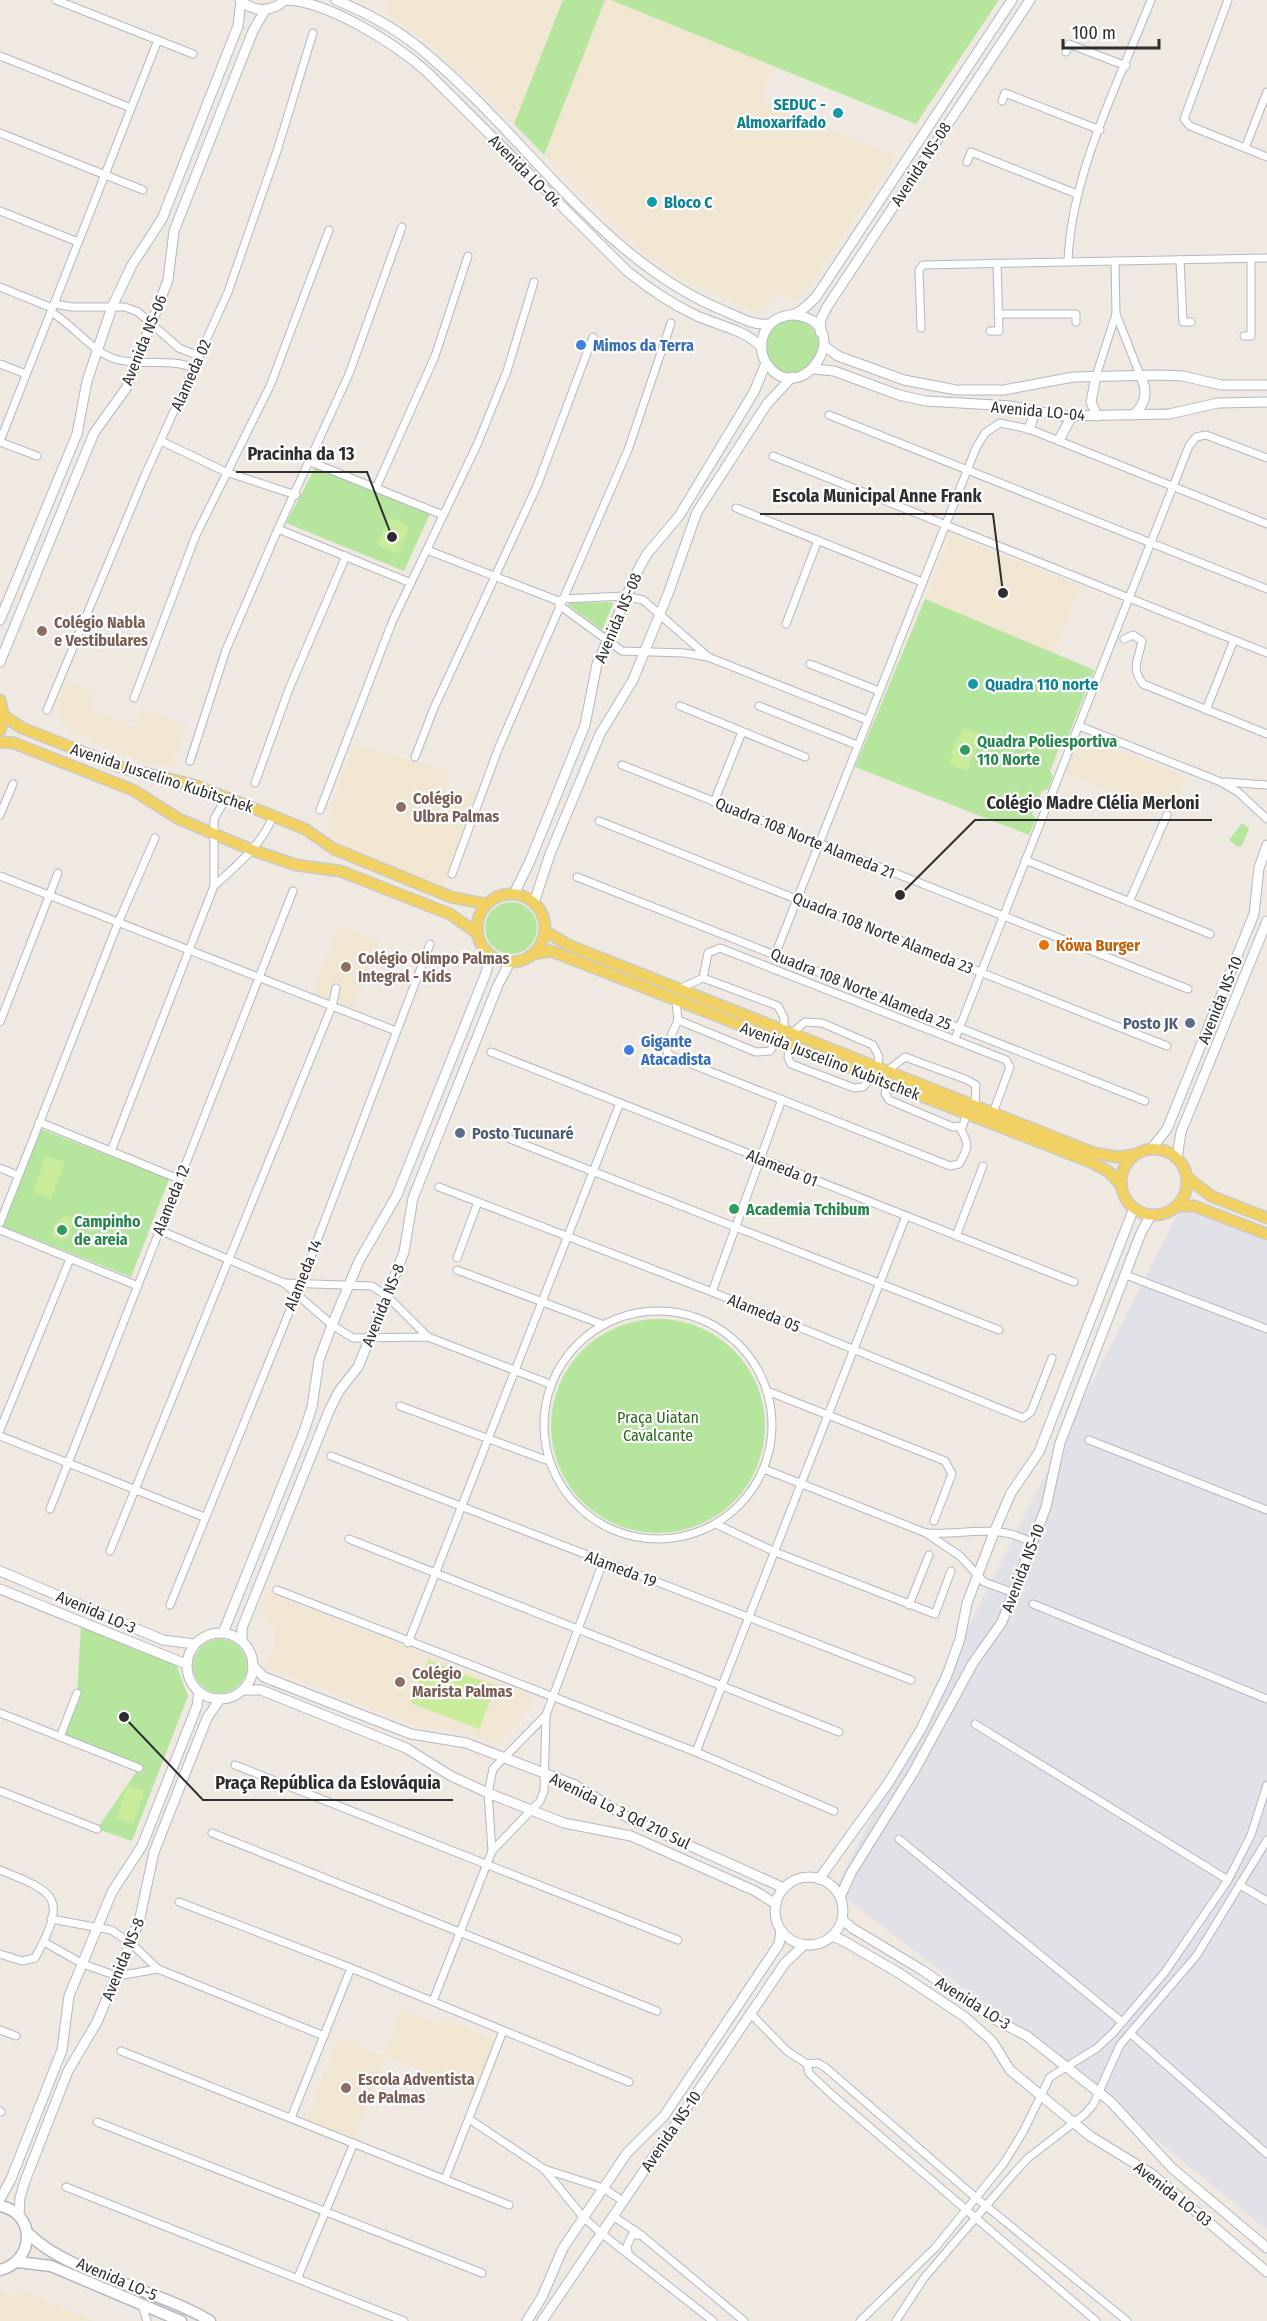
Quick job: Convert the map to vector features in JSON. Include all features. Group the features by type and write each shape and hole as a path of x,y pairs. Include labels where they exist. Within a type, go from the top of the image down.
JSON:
{"main road":[{"path":"0,700 4,716 0,731"},
{"name":"Avenida Juscelino Kubitschek","path":"4,716 22,728 123,768 194,785 273,816 305,829 347,855 451,897 486,904"},
{"name":"Avenida Juscelino Kubitschek","path":"0,742 14,743 133,790 170,814 252,850 296,865 340,871 450,915 477,933"},
{"path":"514,894 534,903 544,921 545,931 539,948 523,960 510,962 490,955 482,946 477,933 477,923 486,904 494,898 514,894"},
{"name":"Avenida Juscelino Kubitschek","path":"545,931 568,945 679,989 785,1037"},
{"name":"Avenida Juscelino Kubitschek","path":"533,954 551,951 676,1001 785,1037 879,1072 1093,1163 1109,1172 1121,1185"},
{"name":"Avenida Juscelino Kubitschek","path":"879,1072 888,1083 971,1110 993,1113 1094,1153 1117,1157 1134,1155"},
{"path":"1267,1218 1211,1196 1187,1177 1177,1158 1162,1150 1152,1148 1134,1155 1124,1169 1121,1185 1125,1198 1134,1208 1151,1215 1165,1213 1178,1206 1194,1206 1267,1234"},
{"path":"1178,1206 1186,1192 1187,1177"},
{"path":"0,2206 20,2215 28,2233 24,2253 18,2262 0,2270"},
{"name":"Avenida LO-5","path":"28,2233 47,2250 147,2291 210,2321"},
{"name":"Avenida LO-5","path":"18,2262 51,2266 181,2321"}],"street":[{"path":"56,0 192,54"},
{"path":"0,620 77,434 96,347 132,265 162,219 238,26 241,1 251,8 265,10 278,6 286,0"},
{"name":"Avenida LO-04","path":"286,0 300,1 340,18 394,46 427,72 627,271 662,297 751,338 762,348"},
{"name":"Avenida LO-04","path":"336,0 392,29 431,57 609,234 650,271 699,301 749,321 770,324"},
{"name":"Avenida NS-08","path":"770,324 782,317 793,315 812,301 829,279 1012,0"},
{"name":"Avenida NS-08","path":"820,332 821,319 827,307 1030,0"},
{"path":"1228,0 1184,119 1190,126 1267,157"},
{"path":"1068,262 1069,231 1077,194 1150,1"},
{"name":"Avenida NS-06","path":"0,662 94,433 127,387 168,280 174,231 253,31 265,10"},
{"name":"Alameda 02","path":"47,710 240,259 313,33"},
{"path":"37,456 0,441 158,40"},
{"path":"1066,52 1069,44 1126,66"},
{"path":"0,56 131,108"},
{"path":"1245,148 1267,92"},
{"path":"1002,101 1005,93 1100,130"},
{"path":"0,133 143,190"},
{"path":"967,162 971,152 1077,194"},
{"path":"0,211 78,242"},
{"path":"190,761 226,650 362,343 402,227"},
{"path":"134,698 196,535 270,386 329,230"},
{"path":"376,488 432,365 468,256"},
{"path":"1244,336 1251,336 1251,258"},
{"path":"921,328 921,266 1267,258"},
{"path":"1180,260 1183,322 1191,322"},
{"path":"1097,416 1091,402 1096,376 1116,314 1115,261"},
{"path":"990,331 999,331 997,263"},
{"path":"320,810 376,662 443,514 473,455 499,391 534,282"},
{"path":"0,287 52,308 96,347 115,359 175,362 194,368"},
{"path":"52,308 124,307 152,321 179,348 199,356"},
{"path":"998,314 1076,314 1077,322"},
{"path":"1116,314 1146,388 1145,399 1133,415"},
{"path":"534,903 550,854 600,734 633,680 697,512 767,404 792,377 814,369 820,360 824,346 820,332 806,318 793,315"},
{"path":"452,874 479,797 628,450 671,323"},
{"path":"770,324 763,335 762,348 766,363 774,371 792,377"},
{"path":"416,757 434,708 493,576 537,486 593,337"},
{"name":"Avenida LO-04","path":"824,346 838,356 897,378 942,388 1004,390 1063,378 1140,375 1183,376 1221,385 1267,385"},
{"name":"Avenida NS-08","path":"514,894 530,861 585,725 594,675 625,596 646,554 679,516 754,392 766,363"},
{"path":"0,364 26,374"},
{"name":"Avenida LO-04","path":"814,369 834,370 899,394 926,401 1028,409 1056,416 1175,413 1218,403 1267,402"},
{"path":"1028,409 1034,415 1033,428"},
{"path":"829,415 1267,589"},
{"path":"1064,439 1068,421 1072,416"},
{"path":"775,955 944,526 980,439 990,428 1005,423 1033,428 1267,524"},
{"path":"955,1039 1189,446 1201,435 1211,436 1267,458"},
{"path":"161,441 226,472 296,495"},
{"path":"773,456 1267,653"},
{"path":"311,462 443,514"},
{"path":"736,508 922,582"},
{"path":"278,529 411,583"},
{"path":"786,624 818,540"},
{"path":"427,549 561,602 622,651 642,654 684,653 708,657 867,720"},
{"path":"255,783 289,689 346,556"},
{"path":"561,602 625,596 643,600 708,657"},
{"path":"1124,639 1133,635 1143,641 1135,664 1135,670 1143,684 1267,734"},
{"path":"1206,710 1234,640"},
{"path":"810,664 879,691"},
{"path":"680,706 805,757"},
{"path":"759,706 857,745"},
{"path":"1079,726 1221,782 1238,792 1267,819"},
{"path":"714,802 742,732"},
{"name":"Quadra 108 Norte Alameda 21","path":"622,765 1188,989"},
{"path":"1221,782 1267,785"},
{"path":"0,815 13,784"},
{"path":"111,1151 214,886 212,832 214,819 226,798"},
{"path":"1129,902 1167,815"},
{"path":"214,886 252,850 266,832 273,816"},
{"name":"Quadra 108 Norte Alameda 23","path":"599,821 1167,1046"},
{"path":"0,1223 118,923 155,838"},
{"name":"Avenida NS-10","path":"1152,1148 1167,1129 1254,914 1259,868 1267,844"},
{"path":"1025,860 1210,934"},
{"path":"0,1022 58,873"},
{"path":"0,876 396,1031"},
{"name":"Quadra 108 Norte Alameda 25","path":"577,877 1145,1101"},
{"name":"Alameda 12","path":"50,1509 293,891"},
{"name":"Avenida NS-10","path":"1177,1158 1181,1132 1267,921"},
{"path":"720,948 725,935"},
{"name":"Alameda 14","path":"170,1605 301,1282 430,944"},
{"path":"703,978 708,953 720,948 1009,1062 1009,1071 993,1113"},
{"path":"223,1633 306,1425 312,1407 320,1360 332,1325 369,1241 397,1195 486,973 490,955"},
{"name":"Avenida NS-8","path":"242,1641 242,1628 329,1411 339,1391 358,1367 387,1296 404,1252 413,1198 498,985 510,962"},
{"path":"678,1020 756,1052 770,1051 785,1037 805,1022 822,1023 873,1045 879,1057 879,1072 863,1087 854,1088 802,1068 789,1061 785,1037 784,1018 778,1006 703,978 679,989"},
{"path":"110,1551 332,1006 336,988"},
{"path":"676,1001 678,1020 668,1043 668,1052 671,1056 950,1166 959,1164 967,1148 967,1138 962,1133 962,1126 971,1110"},
{"name":"Alameda 01","path":"490,1052 1074,1282"},
{"name":"Avenida Juscelino Kubitschek","path":"879,1072 905,1057 965,1079 976,1085 971,1110"},
{"path":"888,1083 885,1093 889,1100 953,1127 962,1126"},
{"path":"712,1292 782,1100"},
{"path":"408,1643 513,1370 542,1303 620,1103"},
{"path":"39,1122 179,1179"},
{"path":"510,1139 999,1330"},
{"path":"956,1236 982,1166"},
{"path":"0,1168 17,1175"},
{"name":"Alameda 05","path":"439,1187 712,1292 1023,1418 1031,1412 1052,1358"},
{"path":"458,1258 478,1202"},
{"path":"819,1879 889,1782 921,1729 957,1651 967,1603 995,1530 1011,1493 1039,1452 1134,1208"},
{"name":"Avenida NS-10","path":"840,1897 850,1873 913,1773 973,1663 994,1635 1014,1593 1046,1507 1060,1443 1151,1215"},
{"path":"696,1752 906,1216"},
{"path":"0,1230 138,1286"},
{"path":"159,1230 284,1283 332,1325 353,1338 428,1337 550,1384"},
{"path":"0,1430 70,1259"},
{"path":"457,1270 604,1325"},
{"path":"1126,1275 1267,1329"},
{"path":"284,1283 372,1286 387,1296 428,1337"},
{"path":"644,1312 676,1312 706,1322 733,1339 747,1355 767,1391 772,1417 772,1435 764,1469 752,1491 742,1503 716,1524 684,1537 650,1540 617,1532 587,1515 564,1490 546,1460 544,1409 550,1384 565,1357 587,1335 604,1325 614,1319 644,1312"},
{"path":"767,1391 945,1461 952,1474 934,1521"},
{"path":"400,1406 486,1440 546,1460"},
{"path":"0,1436 204,1517"},
{"path":"1089,1440 1267,1510"},
{"name":"Alameda 19","path":"331,1456 911,1680"},
{"path":"764,1469 926,1533 960,1556 990,1586 1014,1593"},
{"path":"716,1524 775,1552 935,1614 951,1571"},
{"path":"926,1533 960,1535 995,1530 1014,1533 1033,1543"},
{"path":"349,1539 839,1732"},
{"path":"909,1605 929,1555"},
{"path":"433,2001 458,1932 492,1851 531,1811 544,1791 546,1715 603,1562"},
{"name":"Avenida LO-3","path":"0,1571 163,1640 194,1644"},
{"name":"Avenida LO-3","path":"0,1589 186,1664"},
{"path":"277,1590 408,1643 696,1752 834,1811"},
{"path":"1034,1604 1267,1699"},
{"path":"223,1633 242,1641 248,1648 253,1666 252,1675 243,1690 220,1699 199,1692 192,1684 186,1664 194,1644 202,1637 223,1633"},
{"name":"Avenida Lo 3 Qd 210 Sul","path":"253,1666 264,1677 411,1734 466,1743 575,1785 630,1819 784,1888"},
{"name":"Avenida Lo 3 Qd 210 Sul","path":"243,1690 261,1690 406,1748 452,1776 531,1811 564,1823 631,1836 755,1891 776,1904"},
{"path":"0,2199 11,2179 62,2050 69,1996 112,1892 142,1846 197,1706 199,1692"},
{"path":"60,1737 77,1693"},
{"name":"Avenida NS-8","path":"20,2215 20,2198 25,2181 68,2071 97,2022 117,1976 147,1894 154,1852 207,1718 220,1699"},
{"path":"0,1713 139,1768"},
{"path":"492,1851 488,1793 493,1769 546,1715"},
{"path":"975,1724 1228,1880"},
{"path":"235,1765 678,1940"},
{"path":"860,2321 935,2248 1004,2163 1023,2132 1050,2077 1097,2048 1165,1972 1228,1880 1251,1835 1267,1785"},
{"path":"0,1791 97,1829"},
{"path":"212,1833 657,2011"},
{"path":"899,1839 1122,2022"},
{"path":"896,2321 924,2278 1015,2172 1085,2114 1098,2094 1116,2052 1197,1955 1267,1840"},
{"path":"0,1870 37,1885 53,1898 51,1919 44,1942 35,1958 29,1961 12,1959 0,1954"},
{"path":"799,1879 819,1879 833,1887 840,1897 842,1919 832,1936 814,1945 804,1945 795,1942 782,1931 775,1913 776,1904 784,1888 799,1879"},
{"path":"1240,1885 1267,1901"},
{"path":"180,1902 351,1968 629,2082"},
{"path":"51,1919 111,1929 158,1969 324,2036"},
{"name":"Avenida LO-3","path":"842,1919 848,1926 912,1964 994,2019 1027,2036 1098,2094"},
{"path":"527,2321 542,2296 563,2248 627,2153 664,2116 779,1944 782,1931"},
{"name":"Avenida LO-3","path":"832,1936 899,1973 965,2017 992,2041 1010,2070 1074,2122"},
{"path":"44,1942 83,1964 117,1976 158,1969"},
{"name":"Avenida NS-10","path":"542,2321 786,1963 804,1945"},
{"path":"291,2118 351,1968"},
{"path":"751,2014 788,2051 807,2064 818,2063 826,2068 975,2198 1127,2321"},
{"path":"0,2030 16,2036"},
{"path":"445,2179 503,2031"},
{"path":"1131,2034 1267,2154"},
{"path":"121,2051 509,2205"},
{"path":"807,2064 809,2073 831,2094 1096,2321"},
{"name":"Avenida LO-03","path":"1098,2094 1122,2111 1172,2168 1267,2248"},
{"path":"469,2119 544,2169 603,2188 623,2201"},
{"path":"97,2122 482,2273"},
{"name":"Avenida LO-03","path":"1074,2122 1090,2136 1152,2174 1267,2272"},
{"path":"298,2277 354,2143"},
{"path":"544,2169 601,2234 628,2252 713,2321"},
{"path":"66,2187 298,2277 404,2321"},
{"path":"613,2216 641,2235 744,2321"},
{"path":"628,2252 629,2239 632,2235 641,2235"},
{"path":"142,2305 147,2321"}],"shaded area":[{"path":"389,0 563,0 514,124 427,41 384,12"},
{"path":"605,0 611,0 774,66 760,101 896,156 799,301 776,292 764,309 755,312 683,280 643,252 544,155"},
{"path":"950,535 1081,586 1054,654 925,599"},
{"path":"65,681 94,692 89,709 135,727 142,709 187,725 180,748 174,757 177,766 146,764 70,732 61,720 57,706"},
{"path":"1080,735 1187,777 1171,815 1065,773"},
{"name":"Colégio Ulbra Palmas","path":"353,744 449,771 445,792 476,791 442,889 339,845 326,822"},
{"name":"Colégio Olimpo Palmas Integral - Kids","path":"338,926 380,941 353,1008 313,993"},
{"path":"1183,1203 1267,1236 1267,2230 1063,2064 835,1890"},
{"name":"Colégio Marista Palmas","path":"266,1592 534,1697 530,1707 497,1743 457,1731 417,1726 266,1667 276,1642 273,1625 259,1610"},
{"path":"401,2009 438,2024 441,2017 495,2040 474,2092 386,2056 355,2138 306,2120 338,2038 383,2056"},
{"path":"0,2290 18,2298 21,2290 95,2321 0,2321"}],"green space":[{"path":"563,0 605,0 544,155 514,124"},
{"path":"611,0 999,0 916,124"},
{"path":"792,319 802,321 811,327 817,336 819,346 817,356 811,365 802,371 792,373 782,371 773,365 767,356 765,346 767,336 773,327 782,321"},
{"path":"316,466 430,514 404,571 286,523"},
{"path":"390,517 409,527 397,554 377,545"},
{"path":"925,599 1094,670 1066,742 1061,743 1050,771 1053,776 1048,789 1042,791 1032,814 1036,819 1029,835 855,767"},
{"path":"611,602 613,604 602,630 568,605 569,603"},
{"name":"Quadra Poliesportiva 110 Norte","path":"963,727 981,735 967,771 949,764 953,754 951,752"},
{"path":"1242,823 1249,828 1242,846 1238,847 1229,840"},
{"path":"506,902 516,902 530,909 537,928 530,947 516,954 506,954 496,950 489,943 485,933 485,923 489,913 496,906"},
{"path":"41,1129 169,1179 131,1277 2,1226"},
{"path":"46,1156 65,1162 51,1199 33,1192"},
{"name":"Campinho de areia","path":"65,1215 73,1218 71,1235 63,1241 52,1236 54,1225"},
{"name":"Praça Uiatan Cavalcante","path":"647,1319 669,1319 699,1327 718,1337 734,1350 747,1366 757,1385 765,1415 765,1437 757,1467 747,1486 734,1502 718,1515 689,1529 669,1533 647,1533 627,1529 607,1520 590,1509 575,1494 555,1457 551,1437 551,1415 555,1395 564,1375 575,1358 590,1343 627,1323"},
{"path":"81,1627 176,1664 188,1696 132,1841 97,1829 139,1768 60,1737 77,1693"},
{"path":"220,1639 230,1641 239,1647 245,1656 247,1666 245,1676 239,1685 230,1691 220,1693 210,1691 201,1685 195,1676 193,1666 195,1656 201,1647 210,1641"},
{"path":"428,1660 496,1686 479,1729 411,1703"},
{"path":"127,1786 145,1791 133,1824 116,1818"}],"place":[{"name":"SEDUC - Almoxarifado","path":"838,113"},
{"name":"Bloco C","path":"652,202"},
{"name":"Mimos da Terra","path":"581,345"},
{"name":"Pracinha da 13","path":"392,537"},
{"name":"Escola Municipal Anne Frank","path":"1003,593"},
{"name":"Colégio Nabla e Vestibulares","path":"42,631"},
{"name":"Quadra 110 norte","path":"973,684"},
{"name":"Quadra Poliesportiva 110 Norte","path":"965,750"},
{"name":"Colégio Ulbra Palmas","path":"401,807"},
{"name":"Colégio Madre Clélia Merloni","path":"900,895"},
{"name":"Köwa Burger","path":"1044,945"},
{"name":"Colégio Olimpo Palmas Integral - Kids","path":"346,967"},
{"name":"Posto JK","path":"1190,1023"},
{"name":"Gigante Atacadista","path":"629,1050"},
{"name":"Posto Tucunaré","path":"460,1133"},
{"name":"Academia Tchibum","path":"734,1209"},
{"name":"Campinho de areia","path":"62,1230"},
{"name":"Colégio Marista Palmas","path":"400,1682"},
{"name":"Praça República da Eslováquia","path":"124,1717"},
{"name":"Escola Adventista de Palmas","path":"346,2088"}]}
